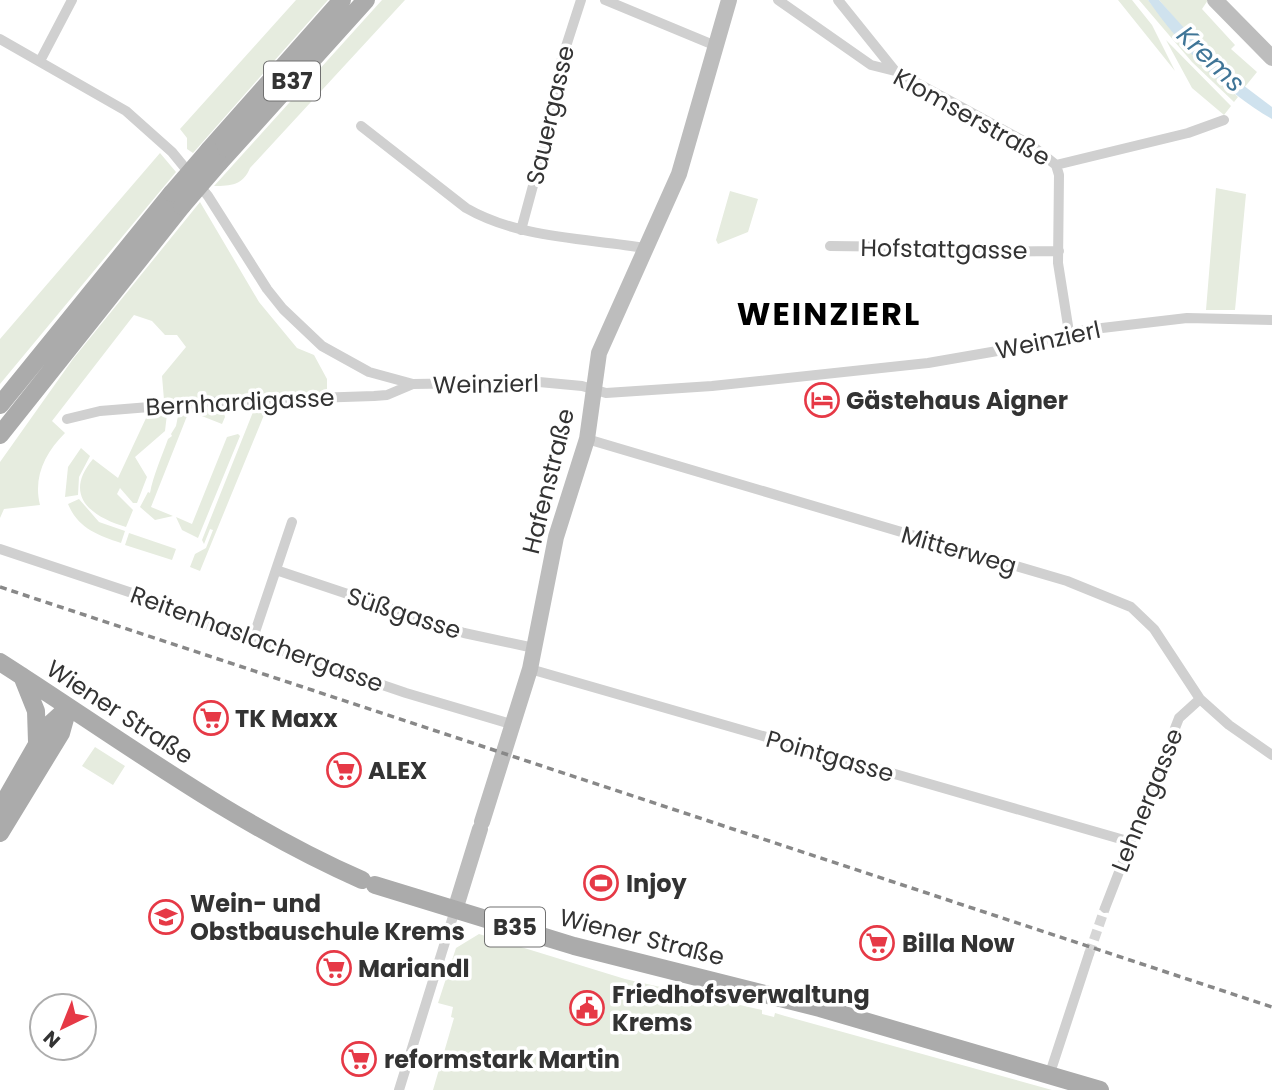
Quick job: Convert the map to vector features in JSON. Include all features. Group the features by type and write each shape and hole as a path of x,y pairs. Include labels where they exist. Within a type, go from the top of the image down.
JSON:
{"main road":[{"name":"B37","path":"0,405 214,157 342,0"},
{"name":"B37","path":"214,157 366,0"},
{"name":"B37","path":"0,435 177,200"},
{"name":"Wiener Straße","path":"0,662 257,827 368,883 635,963 773,995 1051,1073 1100,1090"},
{"path":"22,676 36,711 37,745"},
{"path":"0,809 47,727 68,708"},
{"path":"0,833 61,733 68,708"}],"street":[{"path":"40,61 72,0"},
{"name":"Sauergasse","path":"521,230 560,86 559,68 581,0"},
{"path":"605,0 716,46"},
{"name":"Hafenstraße","path":"455,910 530,669 556,537 587,439 599,354 682,164 729,0"},
{"name":"Klomserstraße","path":"778,0 857,57 895,71 1031,145 1056,165 1188,133 1224,120"},
{"path":"838,0 895,71"},
{"path":"1215,0 1272,58"},
{"name":"Weinzierl","path":"0,39 125,111 172,152 208,196 267,289 304,331 345,361 369,372 412,384 539,382 606,393 712,386 918,365 1003,350 1069,332 1187,318 1272,320"},
{"path":"361,126 466,208 485,219 521,230 645,248"},
{"path":"1056,165 1059,175 1059,251 1069,332"},
{"name":"Hofstattgasse","path":"830,246 914,247 954,252 1059,251"},
{"name":"Bernhardigasse","path":"67,419 100,411 240,400 387,395 412,384"},
{"name":"Mitterweg","path":"587,439 1067,581 1119,600 1154,629 1200,699 1229,725 1272,755"},
{"path":"252,641 292,522"},
{"name":"Reitenhaslachergasse","path":"0,549 162,603 183,617 252,641 458,710 514,725"},
{"name":"Süßgasse","path":"276,570 464,633 534,648"},
{"name":"Pointgasse","path":"530,669 1130,842"},
{"name":"Lehnergasse","path":"1105,908 1179,718 1200,699"},
{"path":"400,1090 455,910"},
{"path":"1051,1073 1089,954"}],"shaded area":[{"path":"296,0 328,0 193,153 187,149 187,138 180,129"},
{"path":"382,0 405,0 250,168 244,178 231,185 214,186"},
{"path":"1118,0 1132,0 1152,25 1175,71"},
{"path":"1139,0 1148,0 1195,58 1238,97 1234,102 1192,62"},
{"path":"1159,0 1208,0 1202,9 1235,45 1231,49 1257,72 1244,88 1204,52"},
{"path":"1166,40 1231,106 1224,115 1192,88"},
{"path":"160,153 176,172 0,384 0,339"},
{"path":"1216,188 1246,194 1235,310 1206,310"},
{"path":"730,191 758,199 748,232 718,244 716,240"},
{"path":"200,202 259,302 297,348 314,355 327,379 327,393 164,400 162,376 186,347 177,335 165,335 152,321 134,315 52,421 65,433 42,466 38,485 40,505 4,509 0,518 0,462 73,359"},
{"path":"222,406 225,417 222,424 189,411 151,507 173,516 155,520 140,507 148,492 150,493 168,439 176,426 179,411"},
{"path":"255,407 265,410 264,415 200,571 190,567 195,554 206,548 213,530 210,529 204,544 202,540"},
{"path":"167,414 165,431 135,457 147,477 137,503 133,503 120,488 117,494 133,510 126,527 92,511 81,494 80,484 93,459 118,478 147,416"},
{"path":"238,434 240,436 198,538 182,530 176,517 192,524 227,437"},
{"path":"81,448 90,456 79,477 78,495 65,497 68,467"},
{"path":"79,499 99,522 125,531 121,543 96,533 77,519 68,504"},
{"path":"129,533 176,549 172,560 125,545"},
{"path":"95,747 125,766 113,785 82,766"},
{"path":"479,934 625,979 762,1010 762,1014 774,1017 775,1013 1052,1090 433,1090 454,1018 451,1017 453,1007 438,1003 456,948"}],"water":[{"name":"Krems","path":"1148,0 1159,0 1219,67 1272,107 1272,119 1219,81 1174,34"}],"tunnel":[{"path":"1089,954 1105,908"}],"railway":[{"path":"0,587 1272,1007"}],"place":[{"name":"Gästehaus Aigner","path":"822,400"},
{"name":"TK Maxx","path":"211,718"},
{"name":"ALEX","path":"344,770"},
{"name":"Injoy","path":"601,883"},
{"name":"Wein- und Obstbauschule Krems","path":"166,917"},
{"name":"Billa Now","path":"877,943"},
{"name":"Mariandl","path":"334,968"},
{"name":"Friedhofsverwaltung Krems","path":"587,1008"},
{"name":"reformstark Martin","path":"359,1059"}],"district":[{"name":"WEINZIERL","path":"829,313"}]}
